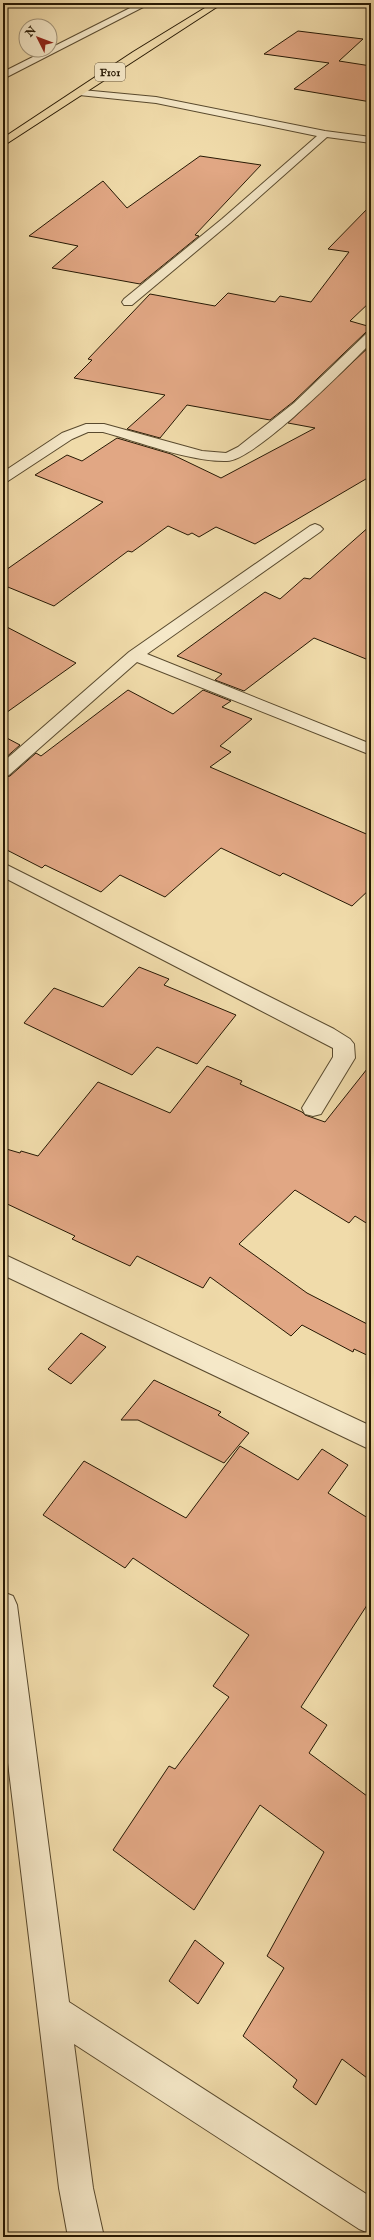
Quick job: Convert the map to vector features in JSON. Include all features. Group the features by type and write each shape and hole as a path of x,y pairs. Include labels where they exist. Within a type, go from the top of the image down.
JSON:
{"main road":[{"name":"F101","path":"3,143 82,93 174,29 219,3"}],"street":[{"path":"3,76 147,3"},
{"path":"82,93 156,100 326,134 371,140"},
{"path":"128,302 226,221 326,134"},
{"path":"3,478 67,436 86,428 104,428 201,455 228,457 243,450 299,406 371,336"},
{"path":"3,771 135,655 315,529"},
{"path":"135,655 371,750"},
{"path":"3,869 327,1034 343,1044 344,1058 313,1108"},
{"path":"3,1264 371,1438"},
{"path":"3,1605 76,2188 86,2237"},
{"path":"54,2011 371,2217"}],"building":[{"path":"298,31 363,39 339,61 371,66 371,102 294,89 329,63 264,54"},
{"path":"200,156 261,165 195,235 199,236 140,284 52,268 78,246 29,236 103,181 127,208"},
{"path":"371,205 371,301 350,321 371,327 371,331 366,332 293,402 270,420 187,405 160,438 127,429 165,395 74,378 92,360 88,359 150,294 215,306 228,293 275,302 280,296 311,302 349,252 328,249"},
{"path":"371,345 371,476 255,544 216,527 199,537 192,533 188,535 168,526 132,552 128,551 54,606 3,585 3,572 103,502 35,475 67,455 82,461 117,438 171,454 221,478 315,428 288,423"},
{"path":"371,525 371,661 314,638 244,691 215,680 222,674 177,656 265,592 280,599 304,578 310,579"},
{"path":"3,625 76,663 3,715"},
{"path":"128,690 173,714 203,690 231,701 222,707 252,719 220,746 231,752 210,767 371,836 371,888 352,906 283,873 280,876 221,848 165,897 120,875 101,892 45,865 42,868 3,848 3,778 10,776 36,753 41,756"},
{"path":"3,736 20,745 3,760"},
{"path":"139,967 169,979 164,985 236,1015 197,1064 157,1047 132,1075 24,1023 54,988 103,1007"},
{"path":"371,1064 371,1226 355,1216 349,1223 295,1190 239,1244 307,1293 371,1326 371,1357 354,1349 353,1352 302,1325 291,1336 210,1277 203,1288 137,1256 130,1266 72,1239 75,1236 3,1202 3,1148 38,1156 98,1082 170,1113 207,1066 242,1081 240,1084 302,1112 305,1115 325,1122"},
{"path":"81,1333 106,1347 71,1384 48,1369"},
{"path":"154,1380 221,1412 218,1415 249,1433 224,1463 138,1420 121,1420"},
{"path":"240,1446 298,1480 322,1449 348,1465 328,1493 371,1520 371,1599 301,1707 327,1725 309,1753 371,1799 371,2081 342,2059 316,2105 293,2087 297,2080 243,2036 284,1968 267,1956 324,1852 260,1805 194,1910 113,1850 169,1766 175,1769 229,1697 213,1686 249,1635 133,1558 125,1568 43,1515 84,1461 186,1518"},
{"path":"195,1940 224,1963 198,2004 169,1981"}]}
